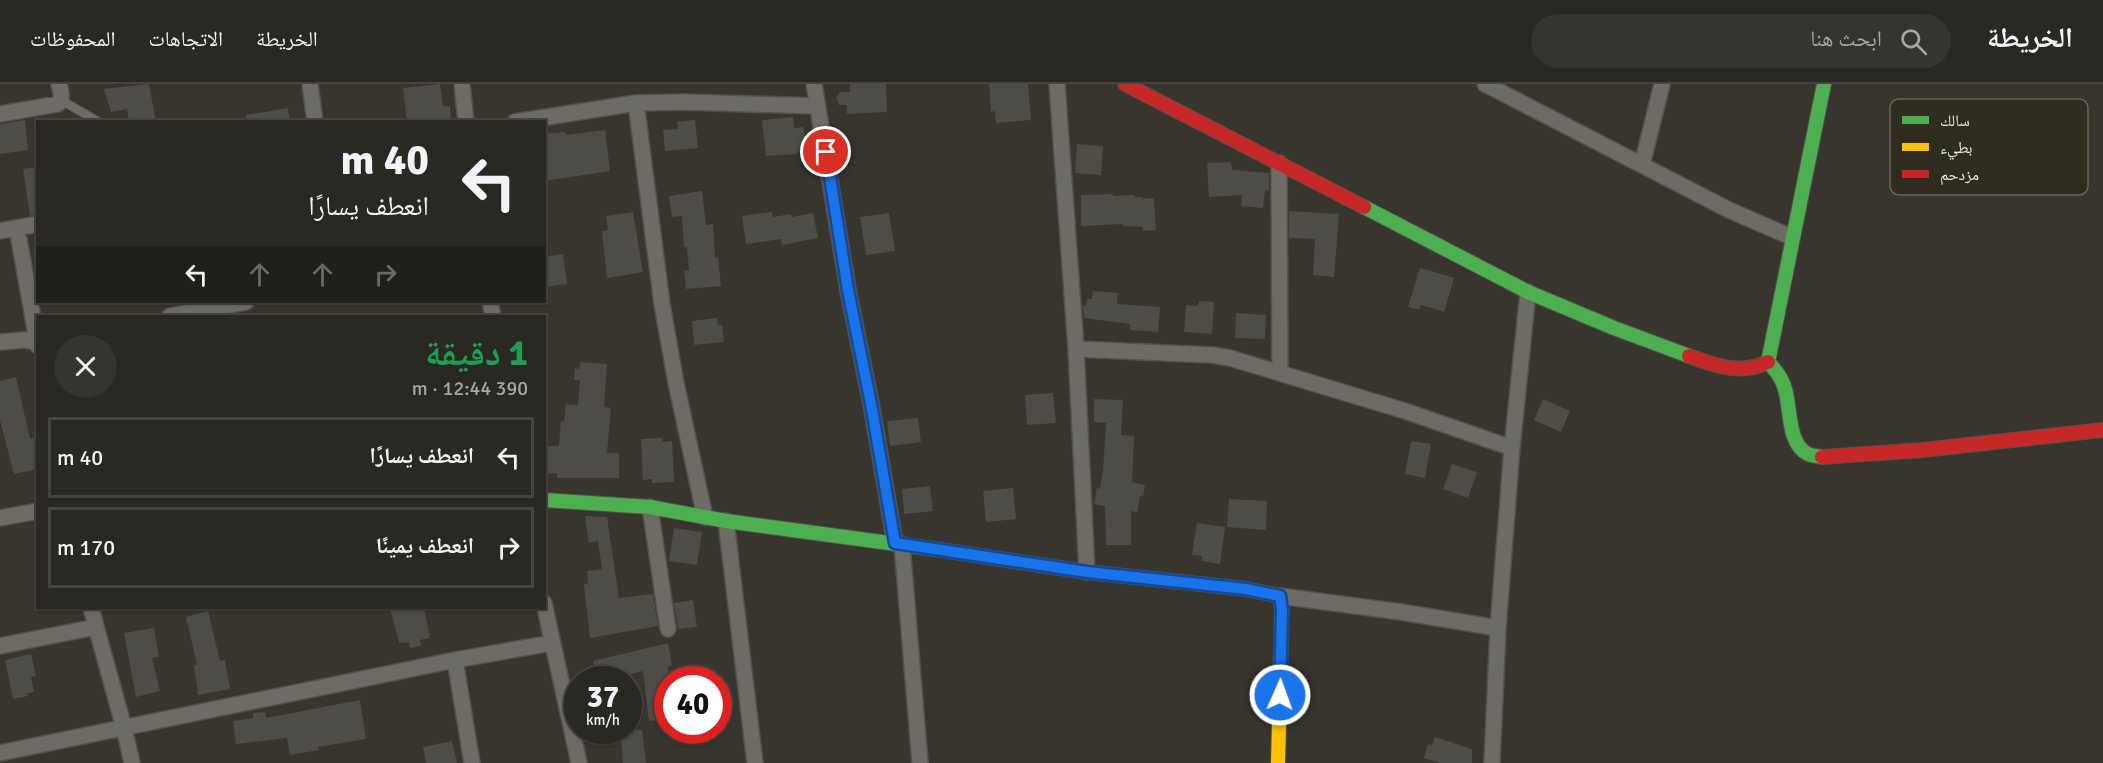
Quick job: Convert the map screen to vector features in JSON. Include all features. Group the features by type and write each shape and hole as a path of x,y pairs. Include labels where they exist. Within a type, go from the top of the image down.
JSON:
{"street":[{"path":"0,114 54,106 61,100 62,94 58,84"},
{"path":"310,84 315,120"},
{"path":"462,84 466,120"},
{"path":"814,84 848,290 899,544 920,763"},
{"path":"1057,84 1076,349 1087,572"},
{"path":"1485,84 1730,210 1791,237"},
{"path":"1642,165 1662,84"},
{"path":"1768,362 1791,237 1824,84"},
{"path":"1132,86 1528,292 1635,336 1714,364 1755,369 1768,362"},
{"path":"526,120 636,102 818,106"},
{"path":"636,102 662,304 676,383 705,517"},
{"path":"1279,163 1280,373"},
{"path":"0,231 36,224"},
{"path":"17,228 36,338"},
{"path":"1492,763 1498,628 1512,448 1528,292"},
{"path":"175,315 241,303"},
{"path":"0,342 24,340 36,344"},
{"path":"1076,349 1212,355 1230,358 1425,417 1512,448"},
{"path":"1768,362 1775,367 1786,386 1795,441 1809,456 1923,450 2103,430"},
{"path":"546,500 650,507 726,521 1087,572 1246,589 1498,628"},
{"path":"650,507 668,629"},
{"path":"0,518 36,511"},
{"path":"726,521 755,763"},
{"path":"1278,763 1282,610 1280,596"},
{"path":"91,609 132,763"},
{"path":"545,609 579,763"},
{"path":"0,646 96,627"},
{"path":"0,753 455,660 552,643"},
{"path":"455,660 472,763"}],"lane":[{"path":"61,100 96,120"}],"building":[{"path":"149,84 156,120 129,120 127,109 111,112 104,89"},
{"path":"440,84 443,106 450,106 451,120 407,120 403,88"},
{"path":"850,84 886,84 887,112 847,114 847,105 839,105 836,98 840,92 850,92"},
{"path":"989,84 1028,84 1031,120 996,123 995,111 991,112"},
{"path":"288,108 290,120 246,120 246,115"},
{"path":"793,117 794,128 804,127 806,151 797,152 798,154 766,156 762,120"},
{"path":"25,120 28,150 0,154 0,124"},
{"path":"695,120 698,148 665,151 663,130 678,129 677,122"},
{"path":"605,130 610,171 546,181 546,134 565,132 566,135"},
{"path":"1077,144 1103,146 1101,175 1075,173"},
{"path":"1231,162 1232,170 1269,173 1269,191 1265,190 1263,208 1241,206 1242,195 1209,197 1207,163"},
{"path":"36,167 36,214 30,216 23,169"},
{"path":"702,191 706,225 713,224 715,258 718,257 721,286 686,289 684,271 689,270 687,247 684,247 682,216 672,217 669,196"},
{"path":"1113,194 1113,196 1135,195 1143,199 1154,198 1156,230 1143,231 1143,227 1123,226 1123,224 1081,226 1081,195"},
{"path":"1289,211 1339,214 1334,277 1313,275 1315,239 1289,238"},
{"path":"633,212 643,272 607,278 602,231 608,230 606,216"},
{"path":"772,212 773,217 791,214 792,217 813,213 818,238 782,245 781,239 746,244 742,216"},
{"path":"889,213 895,251 866,255 860,217"},
{"path":"563,254 567,284 546,287 546,257"},
{"path":"1420,268 1454,278 1444,312 1421,305 1419,310 1408,307"},
{"path":"1093,291 1118,293 1117,304 1160,307 1158,332 1130,330 1130,324 1084,318 1083,306 1086,306 1087,299 1092,299"},
{"path":"1199,301 1214,302 1212,334 1184,332 1186,305 1198,306"},
{"path":"1236,313 1266,315 1265,339 1235,338"},
{"path":"717,318 718,325 722,325 724,342 694,345 692,321"},
{"path":"580,362 607,364 604,407 611,408 607,453 619,453 619,478 557,478 557,473 546,474 546,446 559,446 561,421 564,422 566,404 578,405 580,380 574,380 575,368 580,369"},
{"path":"16,377 30,439 35,438 36,469 14,474 0,420 0,381"},
{"path":"1053,393 1056,423 1027,425 1025,395"},
{"path":"1094,399 1123,400 1121,435 1134,436 1132,482 1145,485 1137,512 1131,511 1131,545 1106,545 1105,506 1094,504 1097,488 1100,489 1103,471 1106,423 1094,422"},
{"path":"1543,399 1570,411 1561,432 1534,420"},
{"path":"918,418 921,442 890,446 887,421"},
{"path":"662,438 663,442 672,441 674,482 652,483 652,479 643,480 641,439"},
{"path":"1411,441 1431,444 1425,478 1405,474"},
{"path":"1452,464 1477,472 1468,498 1443,489"},
{"path":"930,486 933,511 904,514 902,489"},
{"path":"1013,488 1016,519 986,522 983,491"},
{"path":"1229,499 1267,501 1266,530 1227,527"},
{"path":"585,516 607,517 619,598 653,594 658,626 590,638 584,584 588,584 587,571 602,569 598,541 589,543"},
{"path":"1197,523 1225,527 1220,564 1202,561 1202,556 1192,555"},
{"path":"674,528 702,532 697,565 669,561"},
{"path":"693,600 697,627 678,629 674,603"},
{"path":"390,609 424,609 430,638 420,640 421,646 410,648 409,642 399,643"},
{"path":"208,611 220,661 225,660 230,689 198,695 194,665 197,665 186,617"},
{"path":"154,628 159,657 152,658 160,691 136,697 124,633"},
{"path":"668,643 672,665 654,666 654,720 649,721 642,666 594,666 593,661"},
{"path":"31,654 36,676 31,677 34,692 27,693 28,696 13,699 5,660"},
{"path":"360,700 366,739 318,747 319,750 290,755 287,738 236,744 233,721 253,718 253,713 265,712 266,718"},
{"path":"642,730 646,763 623,763 621,744 642,744"},
{"path":"1435,737 1472,749 1472,763 1440,763 1424,758 1428,744 1432,745"},
{"path":"452,741 457,763 426,763 423,747"}],"traffic: fast":[{"path":"1822,457 1808,454 1796,442 1784,385 1768,362 1824,84"},
{"path":"1364,207 1528,292 1689,356"},
{"path":"546,500 650,507 726,521 941,550"}],"traffic: slow":[{"path":"1200,584 1246,589 1280,596 1282,610 1278,763"}],"traffic: jam":[{"path":"1125,84 1364,207"},
{"path":"1689,356 1728,368 1748,368 1768,362"},
{"path":"1822,457 1923,450 2103,430"},
{"path":"941,550 1087,572 1200,584"}],"route":[{"path":"826,152 848,290 872,409 895,543 1087,572 1246,589 1280,596 1282,610 1280,695"}]}
